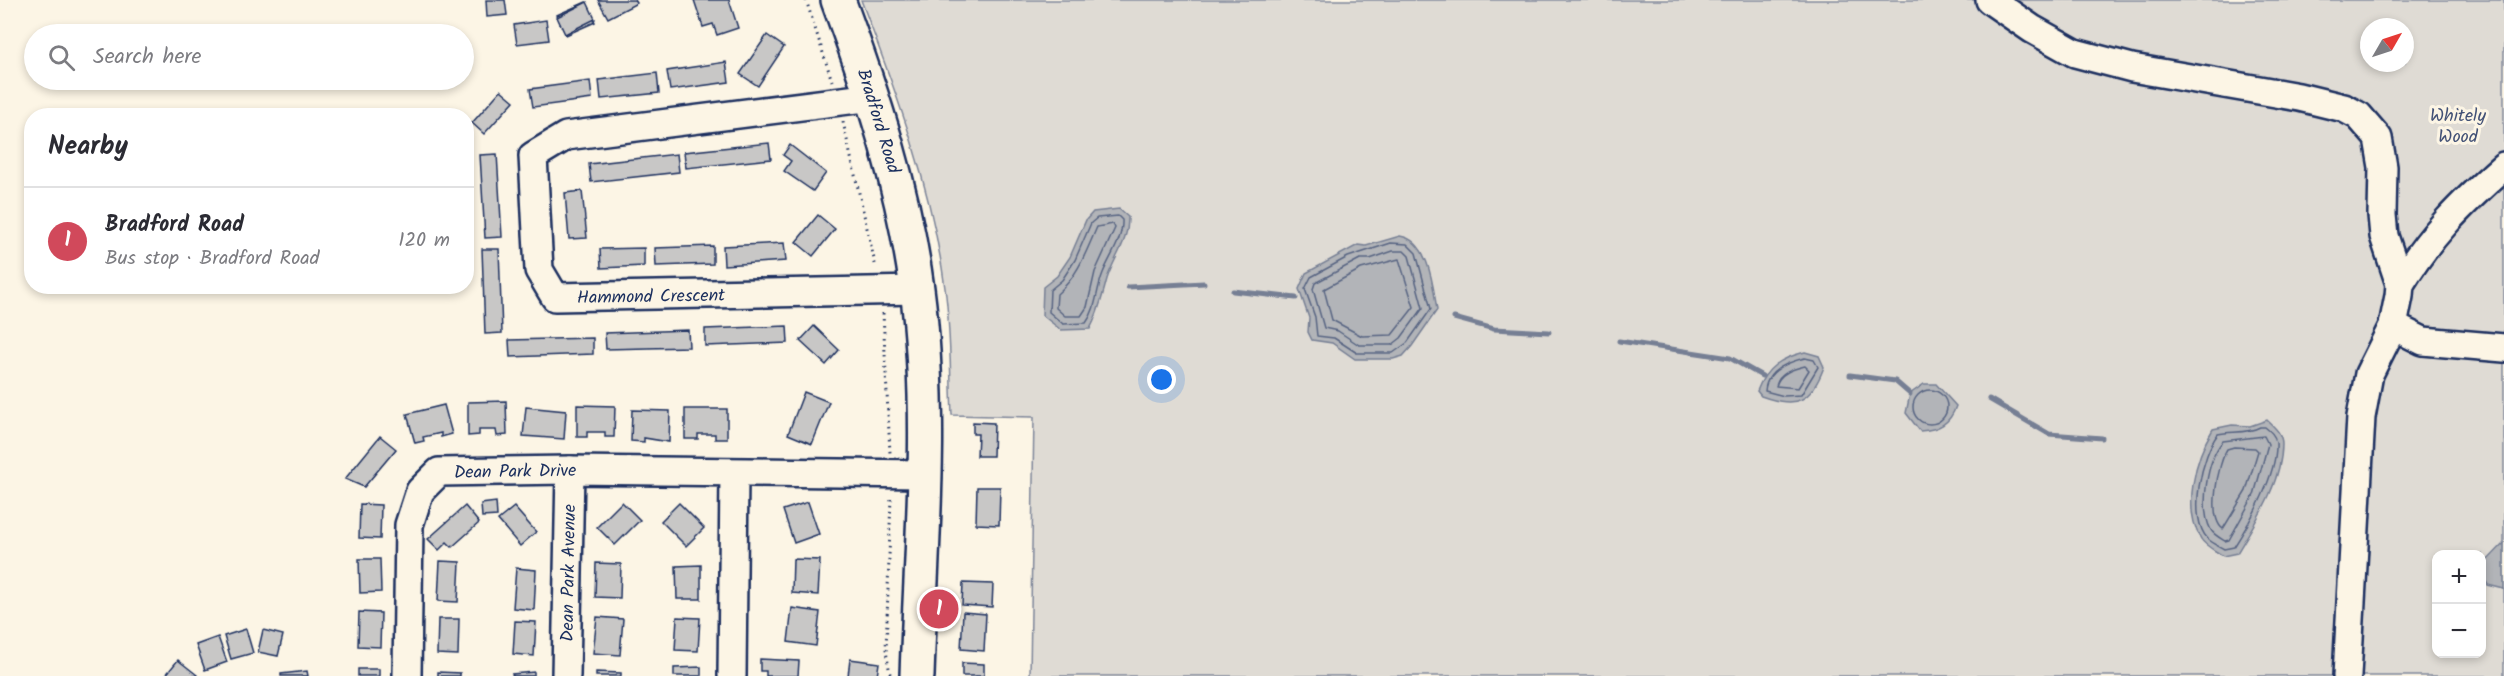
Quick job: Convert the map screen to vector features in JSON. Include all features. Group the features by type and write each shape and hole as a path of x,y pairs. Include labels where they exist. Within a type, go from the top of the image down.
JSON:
{"main road":[{"name":"Bradford Road","path":"838,0 873,97 900,193 918,290 925,415 917,676"}],"street":[{"path":"1990,0 2032,30 2075,53 2132,68 2299,97 2344,108 2359,116 2371,127 2382,150 2384,236 2400,284"},
{"name":"Hammond Crescent","path":"873,97 566,135 533,156 539,270 555,297 918,290"},
{"path":"2347,676 2348,620 2361,417 2369,374 2393,326 2400,284 2426,243 2452,214 2504,166"},
{"path":"2393,326 2422,341 2504,348"},
{"name":"Dean Park Drive","path":"407,676 409,525 420,490 439,472 570,470 734,474 924,474"},
{"name":"Dean Park Avenue","path":"566,676 570,470"},
{"path":"732,676 734,474"}],"path":[{"path":"806,0 838,102 881,291 887,366 891,474 886,651 890,676"}],"green space":[{"name":"Whitely Wood","path":"861,0 2504,0 2504,676 1030,676 1034,417 952,415 948,320 939,251 922,178 900,106"}],"water":[{"path":"1119,209 1128,217 1128,226 1093,323 1090,329 1061,330 1042,315 1043,287 1057,276 1070,257 1086,220 1093,212"},
{"path":"1400,236 1410,239 1423,255 1431,277 1437,310 1412,346 1403,356 1393,359 1355,359 1332,343 1312,340 1308,332 1309,318 1299,289 1306,273 1358,245 1366,246"},
{"path":"1805,352 1819,356 1824,367 1808,395 1793,402 1761,396 1757,391 1765,376 1775,365"},
{"path":"1924,384 1936,384 1956,406 1947,422 1932,429 1920,431 1906,413 1910,394"},
{"path":"2267,420 2277,430 2282,440 2278,473 2267,501 2237,553 2223,556 2203,542 2195,527 2192,498 2196,468 2213,429 2232,425 2250,426"},
{"path":"2504,543 2504,589 2488,585 2486,562"}],"building":[{"path":"486,0 505,0 507,15 487,17"},
{"path":"598,0 635,0 637,3 608,18"},
{"path":"694,0 729,0 738,28 717,35 713,24 703,27"},
{"path":"586,2 595,22 566,35 557,15"},
{"path":"587,2 595,19 565,34 557,17"},
{"path":"546,20 549,40 517,44 514,25"},
{"path":"767,35 784,47 758,86 740,74"},
{"path":"726,62 729,82 670,90 667,71"},
{"path":"657,73 659,93 601,99 599,80"},
{"path":"590,81 592,99 533,107 530,89"},
{"path":"501,90 514,101 484,134 474,125 474,121"},
{"path":"769,143 771,159 686,168 684,152"},
{"path":"790,145 826,173 813,191 784,171 791,161 783,155"},
{"path":"497,154 502,237 485,238 480,155"},
{"path":"677,154 679,172 591,182 589,164"},
{"path":"582,191 587,238 569,239 565,193"},
{"path":"818,215 835,229 813,256 796,242"},
{"path":"784,243 786,261 724,265 723,246"},
{"path":"713,246 713,264 656,266 655,248"},
{"path":"644,248 644,266 601,268 600,249"},
{"path":"482,249 499,249 502,333 485,334"},
{"path":"787,326 788,343 705,346 705,329"},
{"path":"814,326 839,350 826,365 800,341"},
{"path":"688,330 689,347 606,349 605,333"},
{"path":"593,338 593,354 510,357 509,340"},
{"path":"804,392 829,402 812,444 788,434"},
{"path":"506,401 507,435 497,436 496,430 479,430 479,435 468,436 468,402"},
{"path":"444,405 452,434 441,437 441,433 423,437 424,441 415,443 407,414"},
{"path":"577,405 615,406 614,437 605,437 605,432 587,432 587,437 577,437"},
{"path":"526,407 566,411 564,439 523,436"},
{"path":"685,409 727,409 727,439 715,439 715,434 698,434 698,439 685,439"},
{"path":"632,410 670,411 669,442 644,438 644,442 631,441"},
{"path":"973,422 994,423 993,456 977,456 978,434 973,434"},
{"path":"380,436 396,449 364,487 345,479"},
{"path":"977,487 1000,487 999,525 976,524"},
{"path":"496,502 497,516 482,517 481,504"},
{"path":"622,502 640,520 615,545 597,527"},
{"path":"808,502 819,534 794,543 783,510"},
{"path":"679,503 704,528 686,546 661,521"},
{"path":"360,504 381,505 380,539 359,538"},
{"path":"465,506 479,523 452,547 447,542 439,550 428,539"},
{"path":"514,507 536,532 520,546 498,520"},
{"path":"359,559 380,559 381,592 360,593"},
{"path":"793,559 820,560 818,595 792,593"},
{"path":"440,561 460,562 458,602 438,601"},
{"path":"596,563 621,564 620,598 595,597"},
{"path":"701,565 701,599 677,599 676,566"},
{"path":"516,568 536,570 534,610 513,608"},
{"path":"963,583 993,584 992,607 962,605"},
{"path":"792,608 820,612 816,646 788,642"},
{"path":"359,612 381,613 380,647 358,646"},
{"path":"963,612 986,614 984,651 961,649"},
{"path":"597,617 623,619 620,655 593,653"},
{"path":"677,617 700,618 698,651 675,650"},
{"path":"438,619 459,619 458,655 437,654"},
{"path":"515,621 536,622 534,656 513,654"},
{"path":"246,629 253,653 231,659 224,636"},
{"path":"263,630 283,635 278,656 258,652"},
{"path":"218,637 227,662 205,670 196,645"},
{"path":"760,659 799,661 798,676 766,676 766,671 760,671"},
{"path":"850,659 879,663 877,676 848,676"},
{"path":"178,660 197,675 165,676"},
{"path":"962,663 984,664 984,676 962,676"},
{"path":"701,667 701,676 674,676 674,668"},
{"path":"358,669 379,669 379,676 358,676"},
{"path":"307,671 308,676 281,676 281,674"},
{"path":"438,672 460,673 460,676 438,676"},
{"path":"534,672 534,676 513,676 512,674"},
{"path":"596,672 621,673 621,676 596,676"}],"waterway":[{"path":"1128,287 1204,283"},
{"path":"1233,291 1296,298"},
{"path":"1454,318 1494,329 1549,332"},
{"path":"1619,341 1730,358 1762,376"},
{"path":"1850,375 1895,381 1910,394"},
{"path":"1989,399 2049,434 2102,438"}],"place":[{"name":"Bradford Road","path":"939,609"}]}
